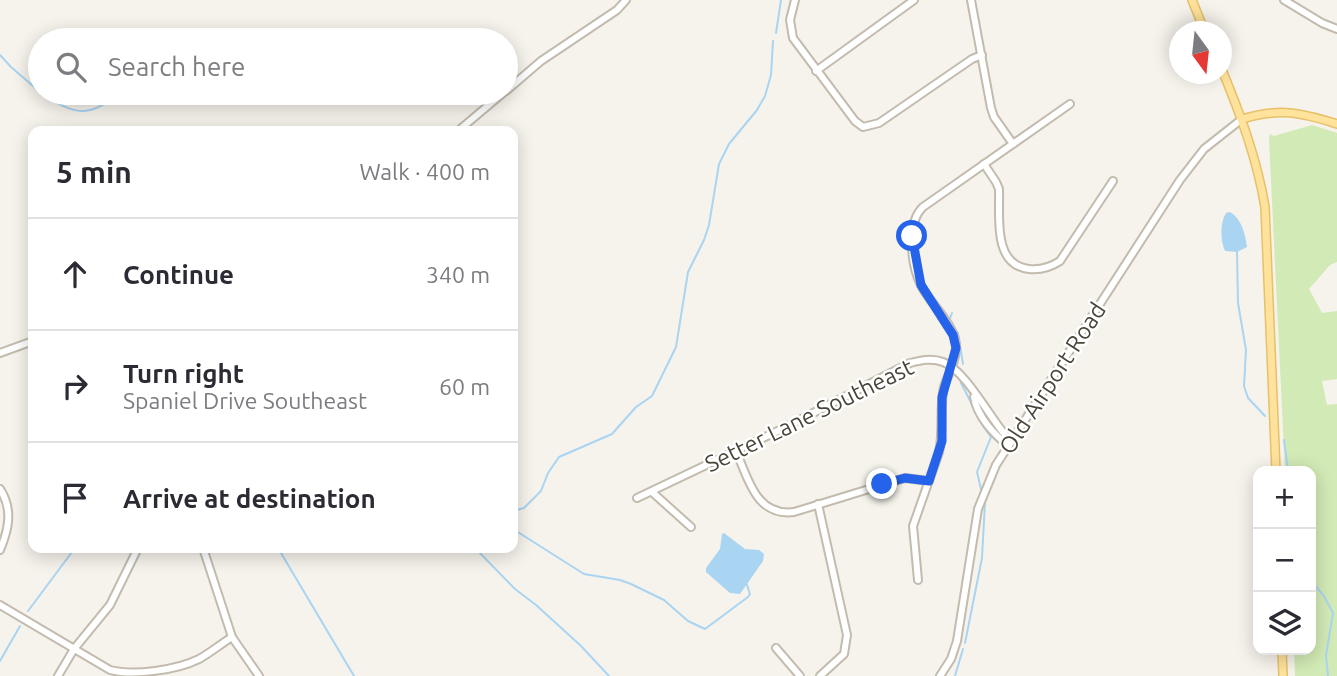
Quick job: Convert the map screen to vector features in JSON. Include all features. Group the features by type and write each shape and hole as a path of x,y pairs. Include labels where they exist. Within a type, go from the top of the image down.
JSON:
{"main road":[{"path":"1192,0 1201,21"},
{"path":"1227,84 1257,166 1265,207 1276,466"},
{"path":"1242,119 1281,111 1303,113 1337,124"},
{"path":"1282,655 1283,676"}],"street":[{"path":"518,81 626,0"},
{"path":"795,0 790,20 795,42 855,121 863,127 879,123 962,65 982,55"},
{"path":"816,71 914,0"},
{"path":"971,0 994,117 1013,144"},
{"path":"1284,0 1337,29"},
{"path":"918,580 913,526 942,441 942,397 956,348 947,325 921,285 913,250 913,225 923,206 1070,104"},
{"path":"464,126 489,105"},
{"name":"Old Airport Road","path":"940,676 951,659 957,641 978,509 996,465 1180,180 1203,149 1242,119"},
{"path":"984,164 999,189 1003,248 1020,266 1030,269 1050,267 1060,261 1113,181"},
{"path":"0,353 28,345"},
{"name":"Setter Lane Southeast","path":"637,498 910,363 925,359 937,360 952,367"},
{"path":"952,367 973,392 975,405 1000,440 1010,444"},
{"path":"736,451 755,496 768,508 786,513 905,478 929,481"},
{"path":"0,489 8,507 9,524 0,550"},
{"path":"652,492 691,527"},
{"path":"818,504 847,635 844,654 820,676"},
{"path":"58,676 74,649 110,605 136,553"},
{"path":"205,553 232,637 259,676"},
{"path":"0,605 110,670 135,674 199,659 232,637"},
{"path":"776,648 800,676"}],"green space":[{"path":"1312,125 1337,133 1337,262 1330,265 1309,289 1322,313 1337,311 1337,379 1322,381 1327,405 1337,404 1337,676 1295,676 1294,655 1316,655 1316,466 1285,466 1269,139 1270,134 1274,136"}],"water":[{"path":"1230,212 1240,223 1247,247 1237,252 1225,251 1222,242 1223,222 1226,213"},
{"path":"724,533 745,549 759,550 764,554 763,561 740,594 730,593 706,572 720,549"}],"waterway":[{"path":"776,33 781,0"},
{"path":"518,510 524,508 541,491 548,473 559,457 612,434 636,407 652,396 676,347 688,272 709,225 719,164 729,144 765,96 771,75 773,41"},
{"path":"0,55 28,82"},
{"path":"60,105 80,111 103,105"},
{"path":"1237,251 1238,303 1246,350 1244,386 1248,398 1265,416"},
{"path":"949,321 952,313"},
{"path":"952,326 958,333 963,364"},
{"path":"961,383 991,437 977,472 981,489"},
{"path":"1284,440 1287,466"},
{"path":"965,643 982,558 985,502"},
{"path":"518,532 584,574 620,580 664,600 688,621 705,629 748,597 750,594 746,582"},
{"path":"28,611 71,553"},
{"path":"281,553 354,676"},
{"path":"480,553 515,589 580,645 609,676"},
{"path":"1316,587 1333,613 1326,655 1328,676"},
{"path":"0,661 20,626"},
{"path":"955,676 963,649"}],"route":[{"path":"882,484 905,478 929,481 942,441 942,397 956,348 953,335 921,285 916,270 912,236"}]}
